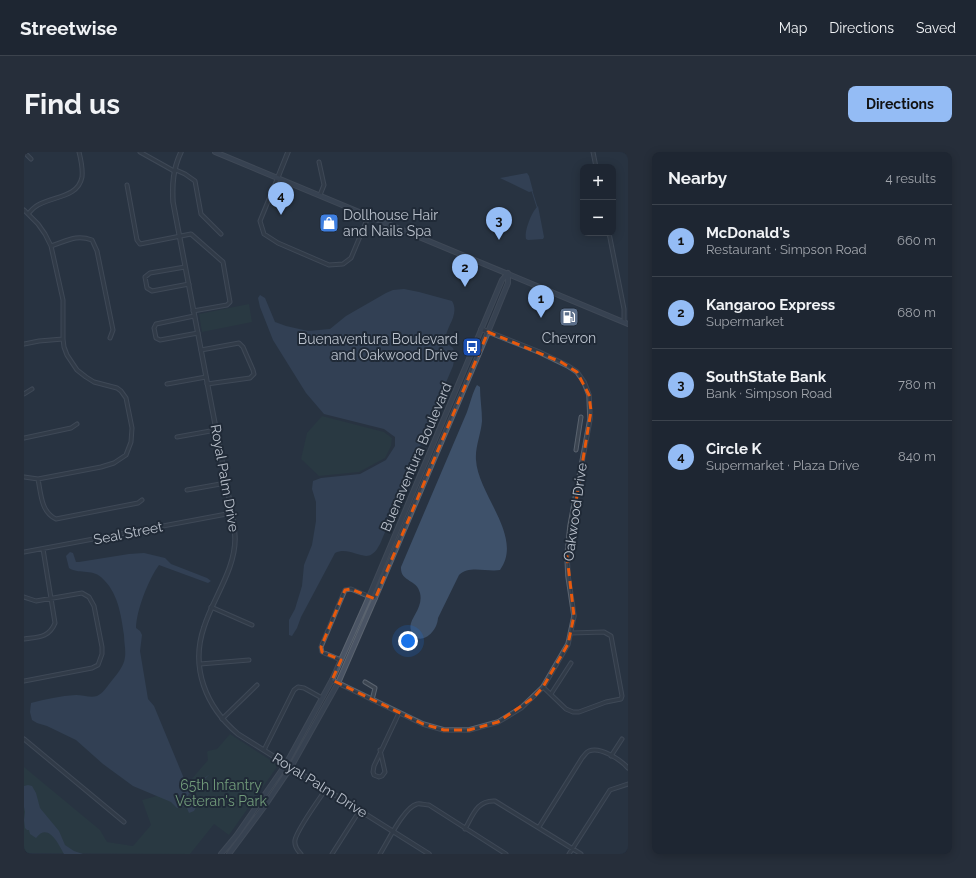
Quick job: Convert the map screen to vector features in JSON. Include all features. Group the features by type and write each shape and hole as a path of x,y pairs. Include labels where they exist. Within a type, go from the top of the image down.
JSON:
{"main road":[{"path":"215,152 626,323"},
{"name":"Buenaventura Boulevard","path":"221,854 236,836 286,764 332,680 369,597 502,280 508,273"},
{"name":"Buenaventura Boulevard","path":"229,854 264,807 291,767 338,683 488,332 508,283 508,273"}],"street":[{"path":"24,152 31,159"},
{"path":"28,214 35,206 71,193 77,187 82,178 82,167 79,152"},
{"path":"140,152 174,171 176,170 186,174 195,181 201,214 221,234"},
{"name":"Royal Palm Drive","path":"181,152 174,171 172,184 173,202 232,513 235,539 233,553 228,569 202,634 200,650 202,680 215,709 222,719 238,734 428,854"},
{"path":"288,152 260,221 264,234 278,243 329,265 343,264 351,258 369,215"},
{"path":"593,152 595,164"},
{"path":"319,162 324,185 320,195"},
{"path":"127,185 137,240 140,244 191,234 223,262 230,302 227,305 194,311"},
{"path":"24,210 45,234 52,246 63,300 63,339 67,354 77,370 94,382 117,388 126,398 132,428 131,442 126,455 114,463 101,467 38,479 24,477"},
{"path":"610,236 626,323"},
{"path":"52,246 76,238 83,237 92,240 97,251 112,330 110,338"},
{"path":"185,267 150,273 145,277 147,288 152,291 189,284"},
{"path":"194,316 158,323 154,326 156,338 160,340 198,333"},
{"name":"Oakwood Drive","path":"332,680 423,724 444,730 469,730 498,722 521,708 543,687 568,644 574,616 568,576 567,556 570,526 590,419 589,395 584,382 577,372 568,366 539,352 481,329"},
{"path":"24,344 63,339"},
{"path":"201,350 239,343 243,347 254,374 250,378 207,384"},
{"path":"167,384 206,378"},
{"path":"24,394 32,389"},
{"path":"576,450 581,417"},
{"path":"24,438 71,428 77,424"},
{"path":"177,437 216,430"},
{"path":"38,479 44,509 49,516 56,519 138,504 142,500"},
{"path":"187,490 226,483"},
{"name":"Seal Street","path":"24,552 232,513"},
{"path":"24,639 44,635 53,630 55,623 43,549"},
{"path":"341,660 322,652 321,647 345,590 351,589 375,599"},
{"path":"372,589 378,591"},
{"path":"24,597 36,601 82,593 89,597 94,606 102,654 98,665 92,668 24,681"},
{"path":"212,607 252,625"},
{"path":"543,687 566,709 579,712 606,702 620,699 622,696 611,636 604,632 571,633"},
{"path":"200,664 249,660"},
{"path":"551,694 571,663"},
{"path":"365,682 376,688 372,700"},
{"path":"222,719 257,686"},
{"path":"264,750 294,690 298,687 304,688 322,698"},
{"path":"380,750 384,760 385,772 379,777 374,775 373,770 380,750 399,713"},
{"path":"24,739 124,822"},
{"path":"612,756 622,739"},
{"path":"539,827 582,758 588,751 597,749 612,756 628,768"},
{"path":"569,854 610,790 628,784"},
{"path":"301,854 295,845 297,834 326,789"},
{"path":"466,829 478,807 487,800 495,800 581,854"},
{"path":"380,854 405,813 412,806 418,803 429,805 506,854"},
{"path":"332,854 360,810"}],"highlighted area":[{"path":"488,332 561,362 577,372 589,395 591,411 567,556 574,616 568,644 543,687 533,698 498,722 469,730 444,730 423,724 332,680 341,660 322,652 321,647 345,590 351,589 375,599"}],"green space":[{"path":"249,304 252,322 202,332 199,314"},
{"path":"322,416 384,432 392,438 391,446 385,458 359,472 319,476 301,459 307,433"},
{"name":"65th Infantry Veteran's Park","path":"230,734 275,763 277,767 229,835 214,824 190,854 24,853 24,767 100,830 107,842 133,846 151,825 142,800 183,789 208,760 207,752 217,749"}],"water":[{"path":"527,173 533,191 529,192 500,178"},
{"path":"538,206 544,237 543,239 528,240 526,239 527,226 533,212"},
{"path":"404,289 452,301 454,312 445,338 446,343 453,348 455,354 453,366 430,420 425,437 409,466 410,472 378,548 368,556 345,551 335,553 292,636 289,635 289,620 295,609 302,586 304,565 312,545 316,521 316,502 312,489 313,481 321,478 360,474 386,460 395,446 395,437 384,429 324,414 306,393 273,340 258,298 260,295 265,298 275,322 308,331 330,329 346,316 386,293 393,290"},
{"path":"477,385 480,387 482,421 476,450 476,460 484,487 503,530 507,544 506,557 500,570 468,570 459,575 438,618 434,630 426,637 421,639 414,635 410,626 420,604 420,593 416,585 403,575 401,572 401,567"},
{"path":"70,552 73,553 76,562 144,553 165,558 171,564 211,581 208,583 159,565 151,578 144,595 138,613 136,628 142,635 140,651 148,699 154,706 185,781 184,787 188,790 210,774 188,795 190,799 198,800 199,802 194,811 189,813 186,806 177,808 171,802 133,786 103,764 76,740 32,720 30,712 31,703 65,696 76,695 92,697 99,695 117,674 124,661 124,635 120,611 115,596 107,583 101,577 93,573 76,571 69,568 66,556"},
{"path":"24,786 32,786 36,793 40,808 59,831 65,845 74,851 83,854 64,854 56,840 49,833 45,832 36,838 30,834 29,830 25,828"}],"waterway":[{"path":"532,191 537,207"}],"place":[{"name":"Circle K","path":"281,215"},
{"name":"Dollhouse Hair and Nails Spa","path":"329,223"},
{"name":"SouthState Bank","path":"499,240"},
{"name":"Kangaroo Express","path":"465,287"},
{"name":"Chevron","path":"569,317"},
{"name":"McDonald's","path":"541,318"},
{"name":"Buenaventura Boulevard and Oakwood Drive","path":"472,347"}]}
